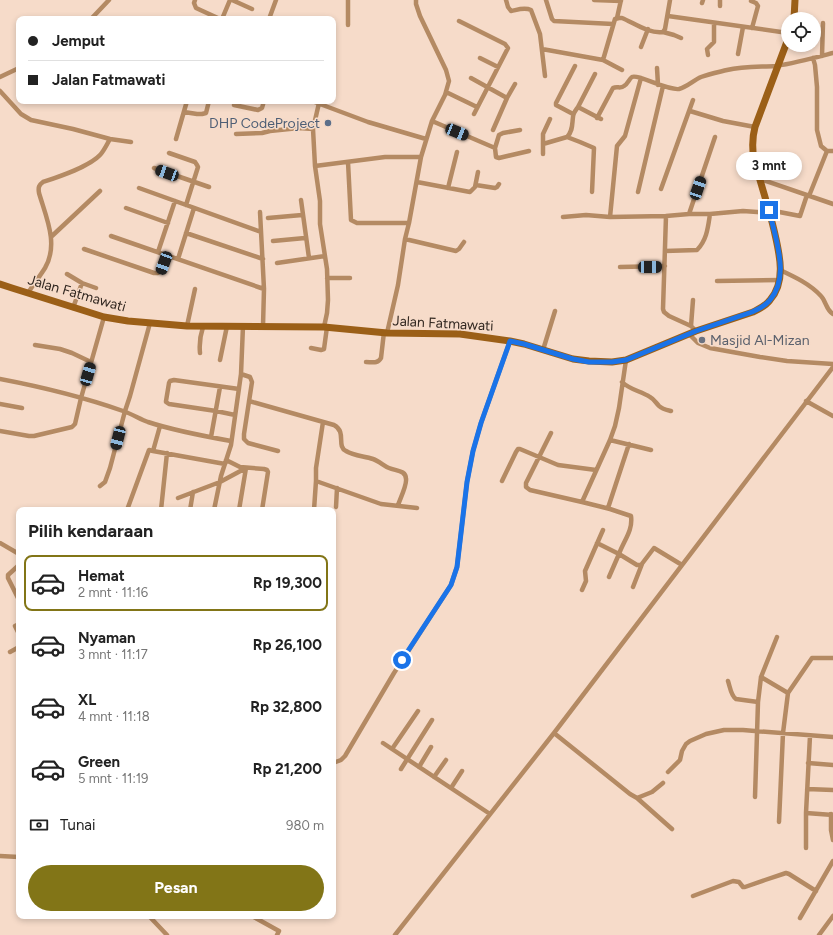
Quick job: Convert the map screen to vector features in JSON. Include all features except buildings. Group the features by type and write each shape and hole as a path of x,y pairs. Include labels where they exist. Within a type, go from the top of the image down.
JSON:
{"street":[{"path":"94,16 109,0"},
{"path":"195,0 194,3 196,8 214,16"},
{"path":"223,16 231,0 252,9"},
{"path":"270,16 276,0"},
{"path":"348,0 348,25"},
{"path":"366,362 375,363 381,358 385,332 398,285 405,239 421,157 426,138 446,92 449,81 446,70 420,16 416,0"},
{"path":"506,0 511,11 525,9 531,10 540,34 545,76"},
{"path":"546,0 554,21 613,24"},
{"path":"594,0 621,1 603,60"},
{"path":"663,32 668,16 670,0"},
{"path":"720,0 720,6"},
{"path":"794,12 795,0"},
{"path":"751,1 756,3 758,6 752,28"},
{"path":"668,16 781,32"},
{"path":"617,18 622,18 648,29 681,38"},
{"path":"459,21 505,44 508,48 474,114"},
{"path":"708,55 707,49 714,42 714,23"},
{"path":"822,56 824,24"},
{"path":"738,54 743,27"},
{"path":"641,47 648,29"},
{"path":"542,49 603,60 622,70"},
{"name":"Jalan Fatmawati","path":"0,284 73,308 128,321 203,327 326,327 385,332 460,334 510,341 573,359 589,362 612,362 626,360 689,334 694,329 761,308 770,300 778,288 780,280 780,256 754,161 752,146 755,127 784,52"},
{"path":"578,107 599,118 613,88 625,86 634,76 674,89 680,89 700,77 729,69 800,62 833,52"},
{"path":"480,58 498,67"},
{"path":"813,58 817,87 817,130 821,146 827,151 833,151"},
{"path":"573,114 556,104 575,66"},
{"path":"638,192 660,85 657,68"},
{"path":"0,77 16,69"},
{"path":"567,137 572,128 573,114 595,74"},
{"path":"471,78 507,98"},
{"path":"610,217 617,146 625,136 641,78"},
{"path":"493,130 515,84"},
{"path":"0,92 21,114 31,120 110,139 131,142"},
{"path":"446,92 477,107"},
{"path":"661,189 694,100"},
{"path":"176,138 186,104"},
{"path":"184,112 206,113 208,104"},
{"path":"234,105 258,110 262,108 263,104"},
{"path":"311,348 324,349 328,300 325,256 320,224 320,201 315,166 313,129 320,104"},
{"path":"323,104 368,122 426,138"},
{"path":"690,111 723,121 755,127"},
{"path":"544,154 543,134 550,119"},
{"path":"432,122 495,148"},
{"path":"236,134 262,134 270,131 299,128 313,129"},
{"path":"520,130 499,135 495,148 495,154 498,158 529,151"},
{"path":"543,144 567,137 594,148 592,192"},
{"path":"690,214 715,137"},
{"path":"28,293 49,259 52,236 39,193 40,184 93,161 100,155 110,139"},
{"path":"563,217 586,215 610,217 666,216 743,211 769,212 800,216 827,151"},
{"path":"448,188 456,152"},
{"path":"169,153 195,162 198,167 186,205"},
{"path":"315,166 385,157 421,157"},
{"path":"348,162 351,220 357,223 409,223"},
{"path":"154,168 210,187"},
{"path":"417,182 470,192 476,185 478,172"},
{"path":"760,179 833,204"},
{"path":"476,185 496,188 499,184"},
{"path":"139,188 261,232"},
{"path":"52,236 100,191"},
{"path":"301,200 305,238 309,258"},
{"path":"158,252 175,201"},
{"path":"126,208 168,223"},
{"path":"178,259 194,208"},
{"path":"260,212 264,289 263,326"},
{"path":"665,251 698,250 707,233 710,214"},
{"path":"268,218 302,215"},
{"path":"666,216 663,296 664,311 669,316 694,329 693,300"},
{"path":"186,233 263,259"},
{"path":"111,236 264,289"},
{"path":"273,241 305,238"},
{"path":"405,239 456,250 459,249 464,242"},
{"path":"84,249 154,273 161,271 167,255"},
{"path":"277,264 325,256"},
{"path":"620,267 665,266"},
{"path":"780,270 808,285 820,294 830,312 833,314"},
{"path":"67,274 82,283 96,288"},
{"path":"327,278 350,278"},
{"path":"717,281 780,280"},
{"path":"73,308 82,283"},
{"path":"187,326 195,289"},
{"path":"543,350 555,311"},
{"path":"0,431 34,436 72,427 75,424 104,316"},
{"path":"100,486 105,482 109,473 150,323"},
{"path":"220,360 227,326"},
{"path":"215,507 231,441 239,390 243,326"},
{"path":"200,353 199,345 203,327"},
{"path":"689,334 698,343 710,348 774,360 833,366"},
{"path":"336,762 345,756 394,673 451,585 457,567 467,482 473,451 481,423 510,341"},
{"path":"35,345 60,349 91,362"},
{"path":"582,502 615,426 626,360"},
{"path":"395,935 554,733 833,366"},
{"path":"241,374 250,377 252,380 244,439 248,443 278,451"},
{"path":"0,379 41,387 81,398 125,411 147,422 174,430 231,441"},
{"path":"235,415 169,404 166,401 169,383 172,380 239,390"},
{"path":"622,382 628,387 653,398 662,408 671,411"},
{"path":"211,437 220,387"},
{"path":"249,401 334,425 339,428 342,447 346,451 375,460 405,474 406,482 398,506"},
{"path":"806,401 833,416"},
{"path":"0,404 22,408"},
{"path":"314,507 316,468 323,422"},
{"path":"153,451 160,426"},
{"path":"551,433 526,483 527,488 530,490 608,508 629,514 631,516 631,528 622,545 609,577"},
{"path":"610,440 651,450"},
{"path":"608,508 628,444"},
{"path":"502,481 518,449 558,465 596,470"},
{"path":"128,507 149,450 225,462 238,467 267,470 268,472 262,507"},
{"path":"161,507 167,453"},
{"path":"178,498 220,482 246,468"},
{"path":"240,507 246,468"},
{"path":"316,481 381,504 417,508"},
{"path":"336,507 337,488"},
{"path":"190,507 193,492"},
{"path":"582,590 586,581 585,571 604,530"},
{"path":"0,543 16,552"},
{"path":"597,543 637,565 642,564"},
{"path":"633,587 642,564 654,548 682,565"},
{"path":"16,568 8,575 16,594"},
{"path":"755,797 758,702 761,677 777,637"},
{"path":"10,652 16,649"},
{"path":"779,822 783,733 788,693 812,658 833,658"},
{"path":"761,677 788,693"},
{"path":"728,681 732,696 734,698 738,700 758,702"},
{"path":"392,749 418,711"},
{"path":"401,769 432,720"},
{"path":"668,772 680,760 684,747 690,741 706,734 724,730 743,730 833,737"},
{"path":"554,733 637,798 672,829"},
{"path":"806,848 806,813 810,736"},
{"path":"383,743 490,814"},
{"path":"418,767 431,747"},
{"path":"434,777 446,760"},
{"path":"808,764 833,765"},
{"path":"450,788 462,771"},
{"path":"637,798 652,792 663,783"},
{"path":"807,789 833,790"},
{"path":"806,813 832,814 831,830 833,840"},
{"path":"0,856 16,857"},
{"path":"800,918 833,861"},
{"path":"693,896 733,881 738,882 743,887 786,873 816,891"},
{"path":"819,935 833,916"},
{"path":"152,919 167,935"},
{"path":"257,919 279,931 277,935"}],"place":[{"name":"DHP CodeProject","path":"328,123"},
{"name":"Masjid Al-Mizan","path":"702,340"}],"route":[{"path":"402,660 451,585 457,567 467,482 473,451 481,423 510,341 573,359 589,362 612,362 626,360 696,331 761,308 770,300 778,288 780,280 780,256 769,210"}]}
